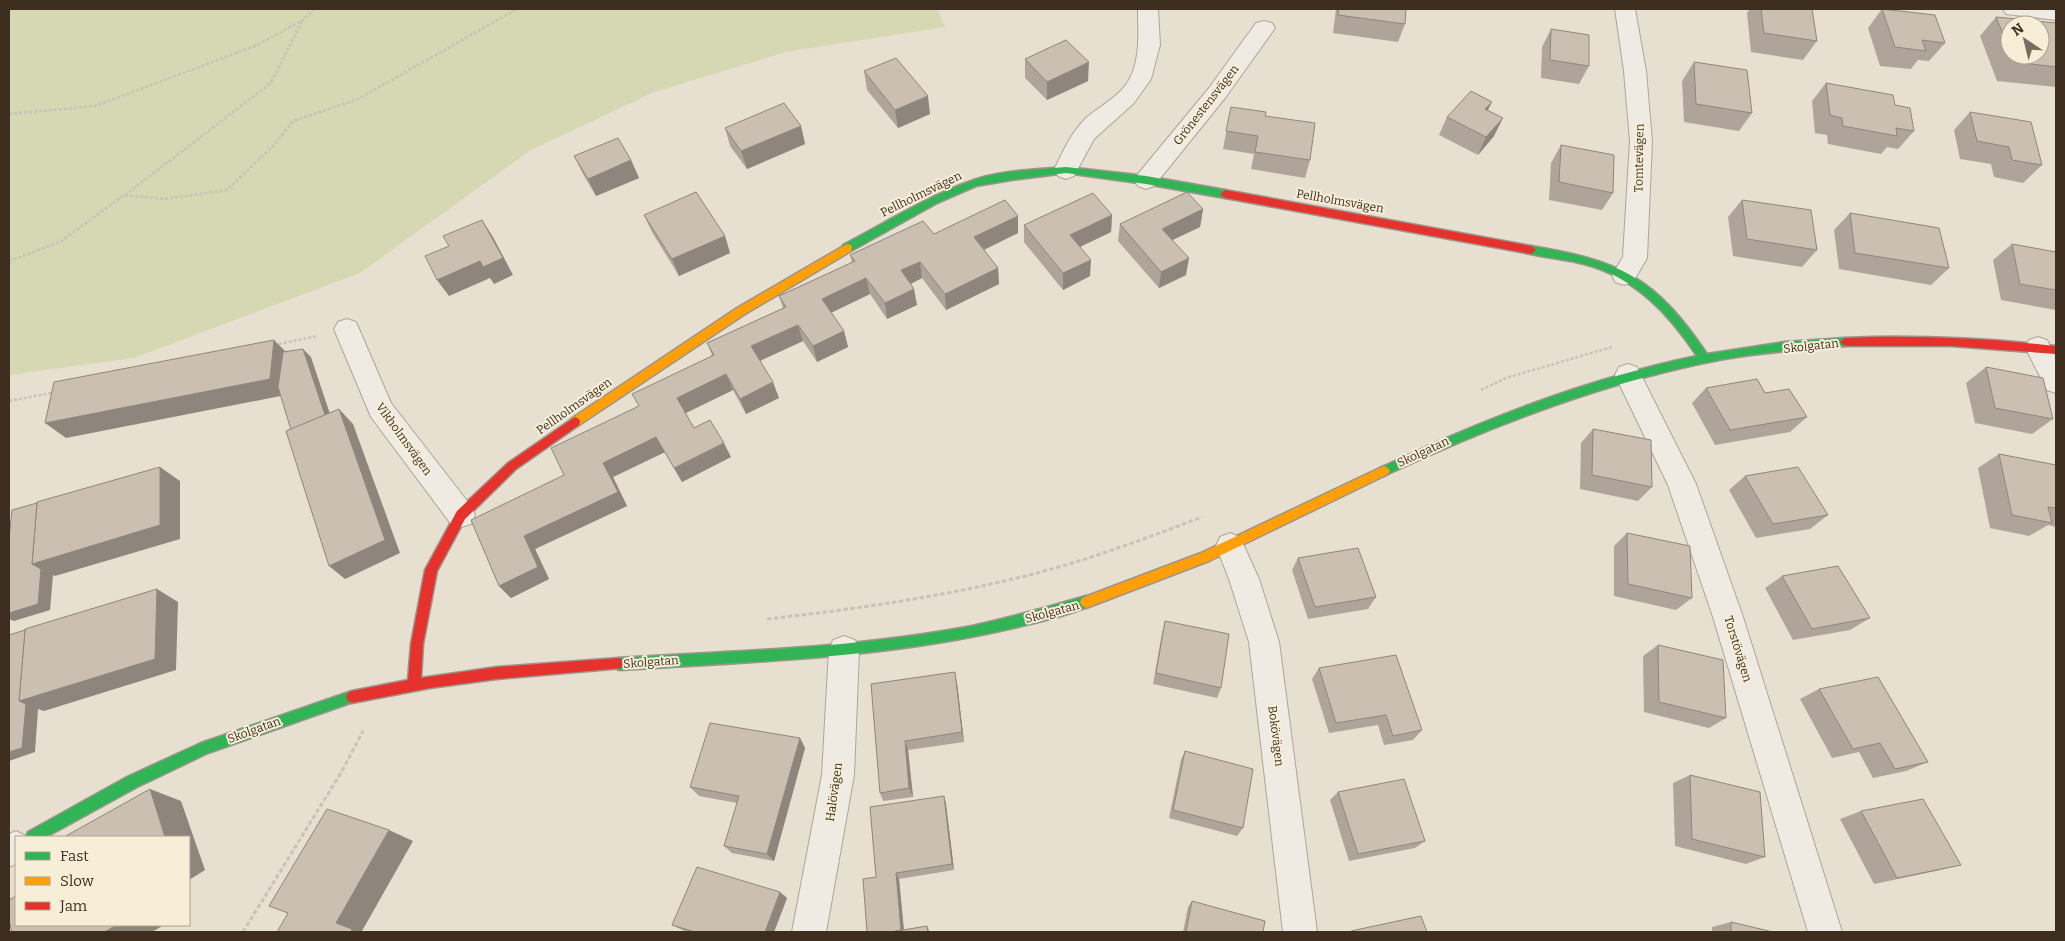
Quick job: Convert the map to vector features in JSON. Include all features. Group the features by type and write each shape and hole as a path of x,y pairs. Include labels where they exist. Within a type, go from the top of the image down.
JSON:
{"street":[{"path":"1066,170 1086,133 1129,96 1140,80 1148,59 1150,26 1148,9"},
{"name":"Tomtevägen","path":"1624,275 1635,258 1641,141 1635,71 1625,9"},
{"path":"2013,9 2056,13"},
{"name":"Grönestensvägen","path":"1146,180 1217,94 1264,28"},
{"name":"Pellholmsvägen","path":"414,686 416,644 430,570 461,515 512,466 636,379 741,311 870,234 934,200 974,183 1011,176 1066,170 1146,180 1582,259 1624,275 1660,305 1688,333 1705,360"},
{"name":"Vikholmsvägen","path":"347,329 380,409 461,515"},
{"name":"Skolgatan","path":"36,836 119,789 196,751 360,695 502,673 844,650 981,631 1093,601 1230,546 1478,427 1558,397 1628,375 1705,360 1810,344 1922,338 2047,349"},
{"path":"2047,349 2056,382"},
{"name":"Torstövägen","path":"1628,375 1682,484 1728,617 1825,932"},
{"name":"Bokövägen","path":"1230,546 1244,579 1264,642 1300,932"},
{"name":"Halövägen","path":"809,932 838,775 844,650"}],"path":[{"path":"9,114 95,106 255,46 303,20 314,9"},
{"path":"124,195 165,199 228,190 274,145 293,121 358,99 517,9"},
{"path":"9,260 60,242 271,82 303,20"},
{"path":"270,346 347,329"},
{"path":"1473,393 1506,378 1620,345"},
{"path":"9,401 57,392"},
{"path":"759,619 889,604 1036,573 1122,548 1211,514"},
{"path":"243,932 342,772 363,730 360,695"}],"green space":[{"path":"9,9 937,9 945,27 786,52 654,92 531,150 360,273 134,358 9,375"}],"building":[{"path":"1339,9 1406,9 1405,24 1338,15"},
{"path":"1761,9 1812,9 1817,41 1764,33"},
{"path":"1882,9 1935,15 1945,43 1922,40 1926,51 1895,47"},
{"path":"1996,17 2000,17 2000,27"},
{"path":"2050,22 2056,23 2056,67 2040,65 2050,65"},
{"path":"1551,29 1589,35 1589,66 1550,60"},
{"path":"1066,40 1089,62 1047,82 1025,59"},
{"path":"896,58 928,96 895,110 864,71"},
{"path":"1694,62 1747,70 1752,113 1696,104"},
{"path":"1826,83 1893,95 1895,105 1910,108 1914,131 1896,128 1897,136 1843,126 1842,118 1830,115"},
{"path":"1471,91 1492,102 1485,109 1503,118 1486,137 1447,117"},
{"path":"784,103 801,126 741,151 725,128"},
{"path":"1231,107 1266,112 1265,116 1315,123 1310,160 1255,152 1258,136 1226,131"},
{"path":"1970,112 2031,122 2042,165 2012,160 2009,147 1977,141"},
{"path":"618,138 631,160 588,179 574,156"},
{"path":"1561,145 1614,155 1613,193 1559,182"},
{"path":"696,192 725,236 672,259 644,215"},
{"path":"1187,192 1203,209 1162,229 1189,258 1161,272 1120,224"},
{"path":"1093,193 1112,215 1070,235 1091,260 1063,273 1024,225"},
{"path":"1005,200 1018,216 974,237 998,268 945,294 920,262 901,270 914,289 885,303 866,278 822,299 844,331 813,346 798,325 751,346 773,382 740,399 726,374 677,398 694,428 710,420 724,443 674,468 656,437 603,463 618,492 524,536 538,567 499,586 471,520 564,475 551,448 639,406 632,394 714,355 707,343 786,307 779,296 855,261 850,255 923,221 934,234"},
{"path":"1742,200 1811,210 1817,250 1747,239"},
{"path":"1850,213 1939,228 1949,268 1855,253"},
{"path":"482,220 503,258 483,267 480,261 437,280 425,256 449,246 443,236"},
{"path":"2012,244 2056,252 2056,290 2020,284"},
{"path":"274,340 270,379 45,423 54,382"},
{"path":"303,349 325,415 291,430 278,387 283,352"},
{"path":"1986,367 2043,378 2053,419 1995,408"},
{"path":"1757,379 1765,393 1789,389 1807,417 1730,430 1706,388"},
{"path":"339,409 385,540 329,566 286,431"},
{"path":"1593,429 1651,440 1652,487 1592,475"},
{"path":"1999,454 2056,465 2056,508 2048,507 2052,523 2012,515"},
{"path":"160,467 160,525 32,564 37,502"},
{"path":"1798,467 1828,515 1773,524 1745,476"},
{"path":"37,503 32,564 41,569 38,604 9,613 9,539 12,510"},
{"path":"1627,533 1690,546 1692,598 1628,584"},
{"path":"1358,548 1376,597 1315,607 1298,558"},
{"path":"1838,566 1870,618 1812,629 1782,576"},
{"path":"157,589 155,659 19,701 25,629"},
{"path":"1165,621 1229,634 1221,688 1156,673"},
{"path":"25,630 19,701 26,704 22,748 9,752 9,635"},
{"path":"1658,645 1723,660 1726,718 1659,702"},
{"path":"1396,655 1422,730 1393,736 1386,715 1336,723 1319,668"},
{"path":"955,672 962,732 905,741 909,788 880,793 871,684"},
{"path":"1878,677 1928,762 1895,769 1880,743 1853,749 1819,689"},
{"path":"710,723 800,738 767,854 724,846 739,796 690,787"},
{"path":"1185,751 1253,769 1243,828 1173,810"},
{"path":"1690,775 1760,792 1765,857 1692,839"},
{"path":"1404,779 1425,841 1358,854 1338,792"},
{"path":"150,789 165,836 66,836"},
{"path":"944,796 952,864 896,873 901,930 867,932 863,879 876,877 870,807"},
{"path":"1923,799 1961,865 1897,878 1861,811"},
{"path":"327,809 389,830 336,923 352,929 351,932 277,932 288,913 269,906"},
{"path":"697,867 780,892 765,932 695,932 672,925"},
{"path":"15,897 15,926 115,926 104,932 12,932 9,921 9,900"},
{"path":"1192,901 1265,921 1263,932 1186,932"},
{"path":"1421,916 1427,932 1351,931"},
{"path":"1731,922 1773,932 1731,932"},
{"path":"927,926 928,932 891,932"}],"traffic: fast":[{"path":"847,248 934,200 974,183 1011,176 1066,170 1146,180 1225,194"},
{"path":"1531,250 1595,263 1630,278 1643,287 1677,321 1705,360"},
{"path":"1384,471 1494,422 1608,382 1666,367 1725,355 1785,346 1845,342"},
{"path":"619,664 796,653 914,641 1029,619 1086,602"},
{"path":"35,836 132,782 206,747 352,697"}],"traffic: slow":[{"path":"575,422 741,311 847,248"},
{"path":"1086,602 1205,557 1384,471"}],"traffic: jam":[{"path":"1225,194 1531,250"},
{"path":"1845,342 1951,342 2056,350"},
{"path":"414,686 417,644 431,570 461,515 512,466 575,422"},
{"path":"352,697 430,682 497,673 619,664"}]}
